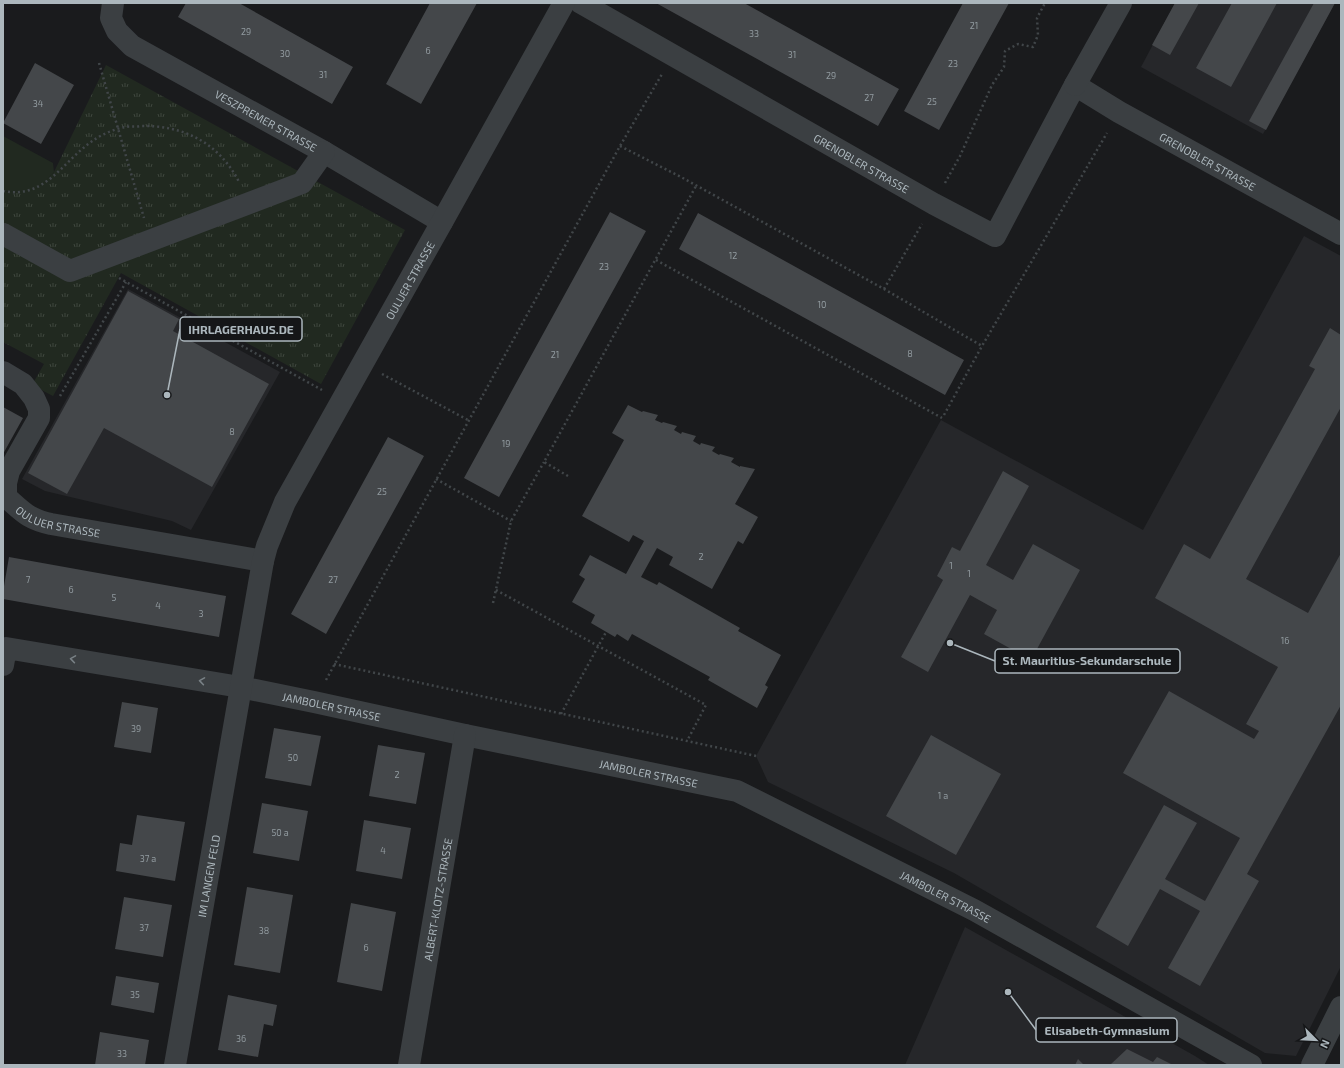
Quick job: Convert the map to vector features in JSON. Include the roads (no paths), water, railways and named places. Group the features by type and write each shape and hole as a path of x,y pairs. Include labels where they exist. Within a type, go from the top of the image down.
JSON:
{"street":[{"name":"VESZPREMER STRASSE","path":"113,3 111,18 117,32 132,46 324,152 442,222"},
{"name":"OULUER STRASSE","path":"240,687 266,546 285,502 564,3"},
{"name":"GRENOBLER STRASSE","path":"581,3 934,204 995,236 1075,85 1121,3"},
{"name":"GRENOBLER STRASSE","path":"1075,85 1119,112 1341,234"},
{"path":"3,234 70,271 302,183 324,152"},
{"name":"OULUER STRASSE","path":"3,372 23,384 34,398 39,409 39,418 9,471 6,483 6,497 28,516 39,522 263,561"},
{"name":"JAMBOLER STRASSE","path":"3,665 6,648 240,687 737,791 974,910 1251,1065"},
{"name":"IM LANGEN FELD","path":"175,1065 240,687"},
{"name":"ALBERT-KLOTZ-STRASSE","path":"409,1065 464,735"},
{"path":"1312,1065 1341,1007"}],"place":[{"name":"IHRLAGERHAUS.DE","path":"167,395"},
{"name":"St. Mauritius-Sekundarschule","path":"950,643"},
{"name":"Elisabeth-Gymnasium","path":"1008,992"}]}
